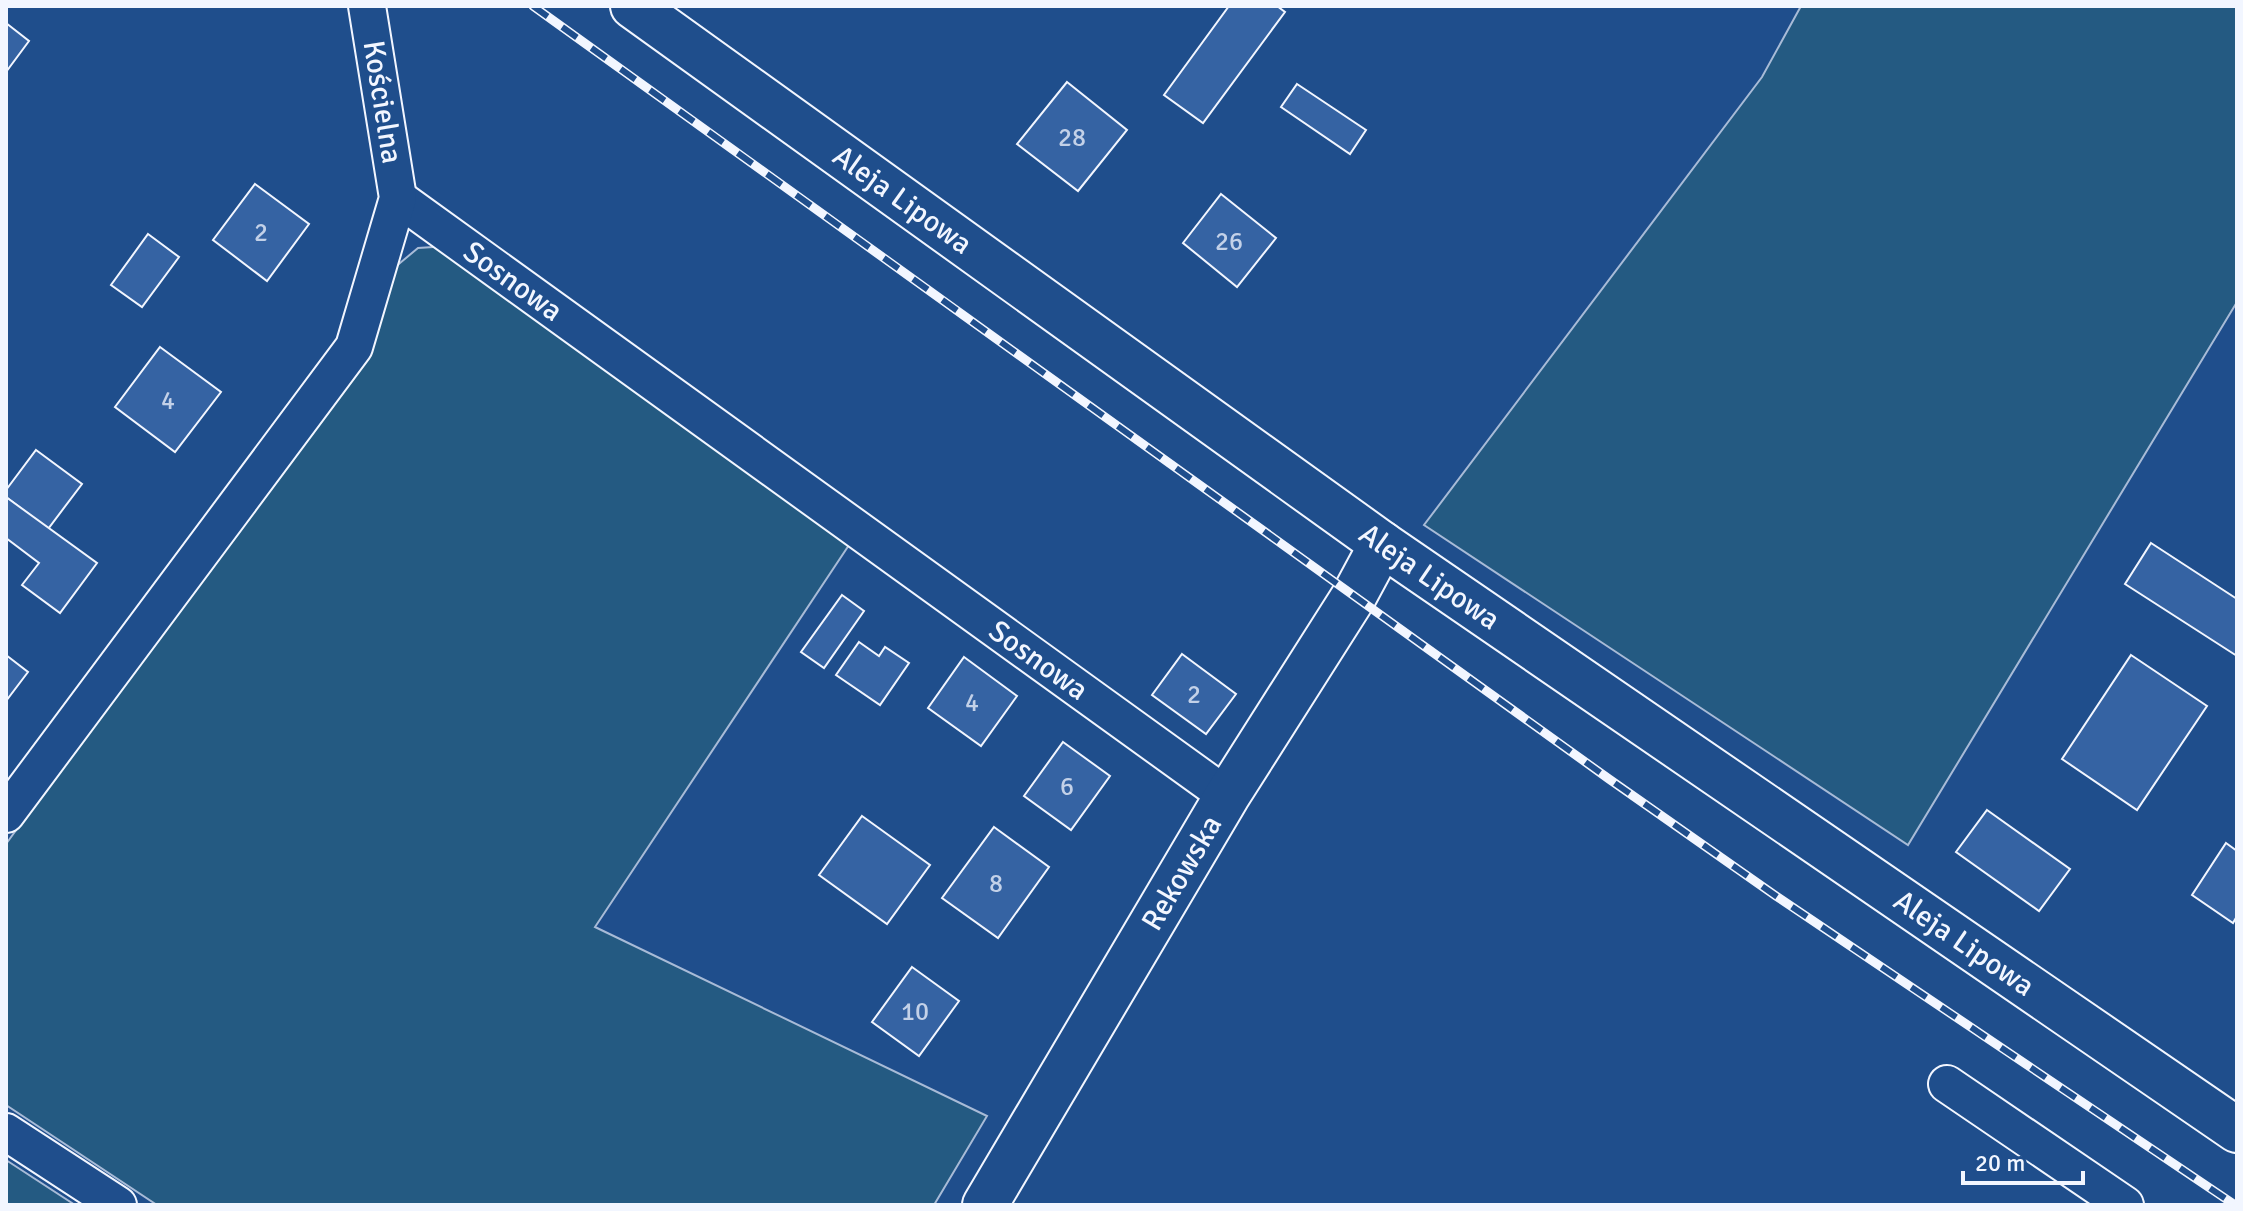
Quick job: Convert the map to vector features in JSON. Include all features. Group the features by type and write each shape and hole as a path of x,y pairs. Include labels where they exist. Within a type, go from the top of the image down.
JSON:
{"street":[{"name":"Kościelna","path":"367,6 398,198"},
{"name":"Aleja Lipowa","path":"633,6 1382,544 2237,1130"},
{"name":"Sosnowa","path":"398,198 1227,796"},
{"path":"6,814 354,347 398,198"},
{"name":"Rekowska","path":"985,1205 1227,796 1354,596 1382,544"},
{"path":"1947,1084 2125,1205"},
{"path":"6,1132 118,1205"}],"shaded area":[{"path":"1801,6 2237,6 2237,302 1908,845 1424,525 1762,77"},
{"path":"449,246 849,545 595,927 987,1116 934,1205 157,1205 6,1105 6,844 365,350 388,273 418,248"},
{"path":"6,1160 75,1205 6,1205"}],"building":[{"path":"1229,6 1277,6 1285,12 1203,123 1164,95"},
{"path":"6,23 29,41 6,72"},
{"path":"1067,82 1127,130 1078,191 1017,144"},
{"path":"1297,84 1366,130 1350,154 1281,107"},
{"path":"255,184 309,224 267,281 213,240"},
{"path":"1221,194 1276,238 1237,287 1183,243"},
{"path":"148,234 179,257 142,307 111,285"},
{"path":"160,347 221,392 175,452 115,407"},
{"path":"36,450 82,484 48,529 6,497 6,490"},
{"path":"6,497 97,563 60,613 22,585 39,563 6,538"},
{"path":"2151,543 2237,599 2237,656 2125,584"},
{"path":"842,595 864,611 824,668 801,652"},
{"path":"859,642 879,656 885,647 909,663 880,705 836,675"},
{"path":"1182,654 1236,694 1206,734 1152,695"},
{"path":"6,655 28,672 6,701"},
{"path":"2131,655 2207,706 2137,810 2062,759"},
{"path":"964,657 1017,696 981,746 928,708"},
{"path":"1063,742 1110,776 1071,830 1024,796"},
{"path":"1987,810 2070,869 2039,911 1956,852"},
{"path":"862,816 930,865 887,924 819,875"},
{"path":"994,827 1049,867 998,938 942,898"},
{"path":"2226,843 2237,851 2237,916 2233,923 2192,895"},
{"path":"912,967 959,1001 919,1056 872,1022"}],"railway":[{"path":"533,6 1609,779 1776,896 2235,1205"}]}
